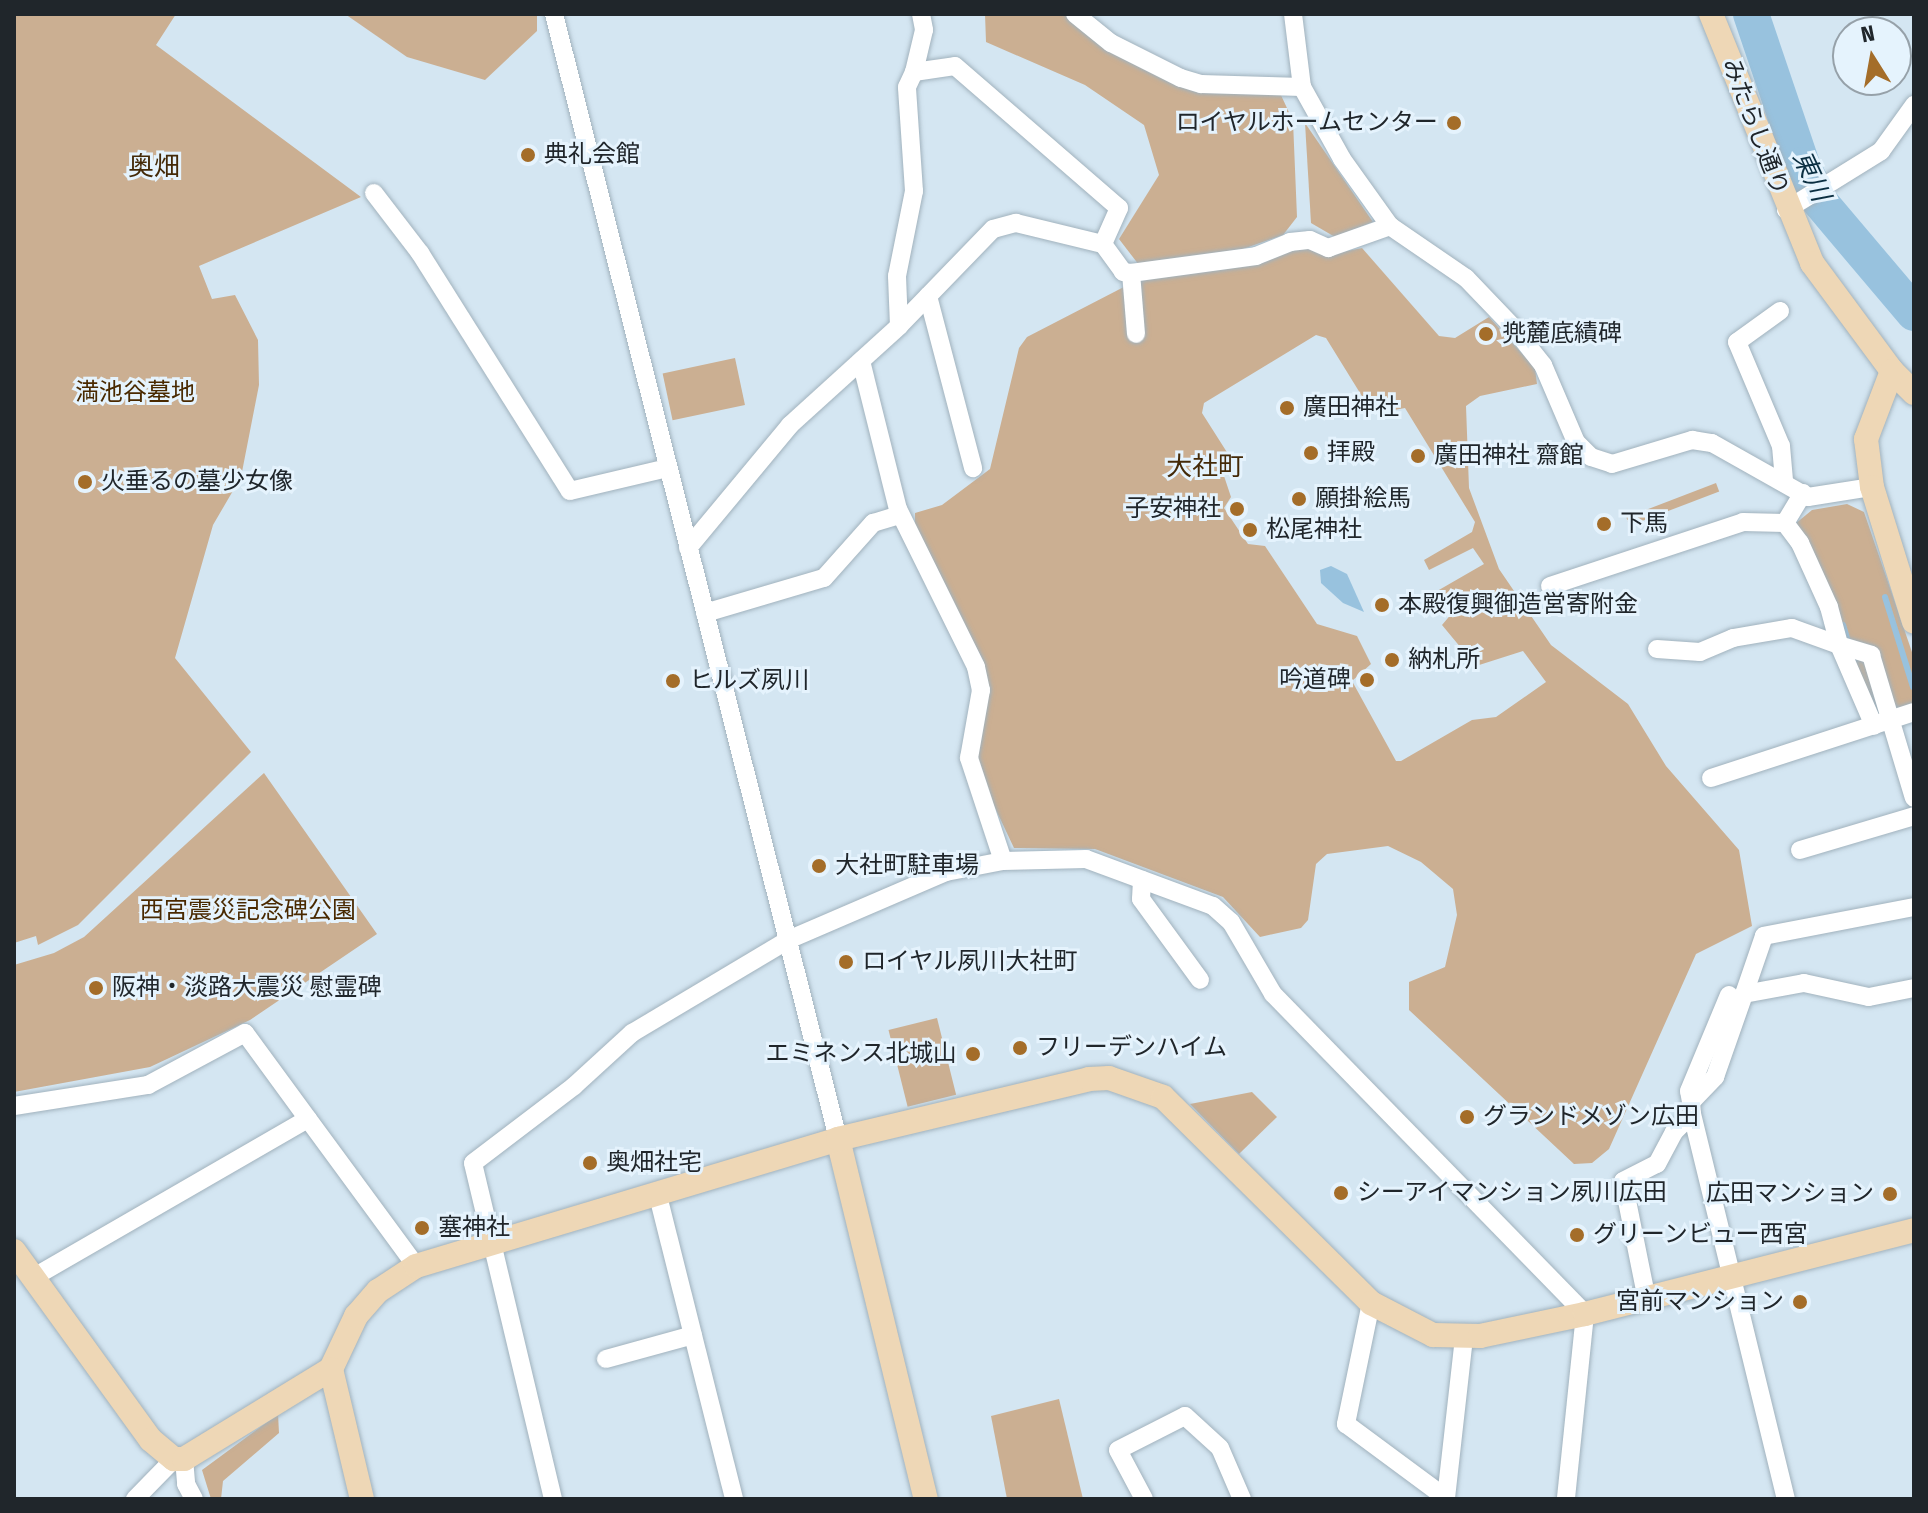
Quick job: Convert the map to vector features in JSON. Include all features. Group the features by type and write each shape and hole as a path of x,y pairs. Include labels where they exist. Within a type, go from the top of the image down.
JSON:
{"street":[{"path":"554,14 926,1499"},
{"path":"899,326 897,276 914,191 907,87 914,72 924,30 921,14"},
{"path":"1075,14 1111,43 1181,78 1201,84 1302,87"},
{"path":"1293,14 1302,87 1342,159 1390,226 1466,278 1512,326 1543,365 1576,442 1591,457 1612,464 1692,440 1712,443 1814,498 1872,487"},
{"name":"みたらし通り","path":"1711,14 1797,204 1812,263 1892,371 1914,393"},
{"path":"914,72 955,66 1119,208 1103,244"},
{"path":"1797,204 1881,151 1914,105"},
{"path":"374,193 420,253 570,491 667,468"},
{"path":"688,548 790,425 899,326 993,229 1016,223 1103,244 1123,272 1131,273 1256,256 1290,242 1310,240 1328,248 1390,226"},
{"path":"1131,273 1136,334"},
{"path":"928,296 973,468"},
{"path":"1780,311 1737,342 1781,446 1784,483"},
{"path":"861,361 900,515 976,667 981,690 969,758 1003,861"},
{"path":"1892,371 1866,439 1872,487 1914,622"},
{"path":"1785,523 1803,493"},
{"path":"705,613 824,578 873,523 900,515"},
{"path":"1550,586 1743,522 1785,523"},
{"path":"1785,523 1800,543 1829,607 1839,645 1874,726"},
{"path":"1657,649 1700,652 1733,638 1792,628 1871,655 1894,719 1914,798"},
{"path":"1711,778 1914,712"},
{"path":"1800,850 1914,816"},
{"path":"553,1499 490,1245 473,1163 574,1086 632,1033 788,940 946,872 1003,861 1086,859 1213,906 1231,922 1273,994 1585,1314"},
{"path":"1142,880 1141,899 1200,980"},
{"path":"1647,1300 1623,1181 1657,1164 1674,1132 1715,1077 1737,994 1764,936 1914,907"},
{"path":"1737,994 1804,983 1869,997 1914,988"},
{"path":"14,1106 148,1085 245,1033 416,1266"},
{"path":"135,1499 179,1459 331,1369 356,1316 378,1291 416,1266 838,1139 1089,1079 1140,1087 1163,1097 1371,1303 1433,1335 1464,1337 1585,1314 1914,1230"},
{"path":"1691,1108 1729,1278 1786,1499"},
{"path":"34,1277 308,1119"},
{"path":"657,1192 734,1499"},
{"path":"14,1251 151,1440 179,1459 194,1499"},
{"path":"1371,1303 1346,1424 1446,1498 1464,1337"},
{"path":"1566,1499 1585,1314"},
{"path":"606,1359 693,1335"},
{"path":"331,1369 362,1499"},
{"path":"1144,1499 1118,1450 1185,1416 1220,1448 1242,1499"}],"green space":[{"name":"満池谷墓地","path":"14,14 176,14 156,45 361,197 199,266 212,299 235,295 258,340 259,385 241,477 213,525 175,658 251,752 78,925 38,945 36,936 14,943"},
{"path":"345,14 537,14 537,31 485,80 407,57"},
{"path":"985,14 1066,14 1199,89 1280,93 1293,121 1297,217 1283,235 1243,249 1139,265 1119,239 1159,175 1144,125 1085,85 986,42"},
{"path":"1305,123 1373,222 1335,237 1311,223"},
{"path":"1310,246 1327,255 1362,248 1439,336 1455,338 1489,317 1535,368 1537,384 1480,396 1466,406 1469,488 1499,569 1551,645 1628,704 1666,766 1739,850 1752,926 1696,954 1609,1149 1592,1163 1574,1164 1409,1010 1409,982 1445,967 1457,915 1453,889 1421,862 1388,846 1327,854 1316,864 1308,920 1301,928 1260,937 1223,897 1095,849 1014,848 976,762 988,686 983,660 915,534 915,513 942,505 990,469 1019,348 1027,337 1147,275","holes":["1316,335 1326,338 1373,414 1405,408 1475,522 1472,532 1424,560 1429,570 1473,548 1484,564 1425,598 1430,610 1452,603 1453,612 1442,625 1476,666 1523,651 1546,682 1496,717 1472,720 1401,761 1396,761 1352,681 1371,664 1357,636 1317,624 1265,546 1248,544 1224,508 1231,497 1222,470 1230,457 1202,413 1204,403"]},
{"path":"735,358 745,405 673,420 663,373"},
{"path":"1716,483 1719,491 1630,526 1626,517"},
{"path":"1847,504 1864,512 1914,658 1914,704 1879,713 1869,705 1795,524 1812,510"},
{"name":"西宮震災記念碑公園","path":"264,773 377,934 250,1020 150,1067 14,1092 14,965 54,953 84,937"},
{"path":"937,1018 956,1095 908,1107 888,1030"},
{"path":"1252,1092 1277,1117 1239,1154 1190,1104"},
{"path":"1059,1399 1083,1499 1007,1499 991,1416"},
{"path":"278,1414 279,1433 223,1481 221,1499 211,1499 202,1470"}],"water":[{"path":"1331,566 1347,574 1364,612 1343,603 1321,583 1320,570"}],"waterway":[{"name":"東川","path":"1751,14 1802,165 1821,203 1914,313"},
{"path":"1885,597 1913,687"},
{"path":"1843,625 1847,638"}],"place":[{"name":"ロイヤルホームセンター","path":"1454,123"},
{"name":"典礼会館","path":"528,155"},
{"name":"兠麓底績碑","path":"1486,334"},
{"name":"廣田神社","path":"1287,408"},
{"name":"拝殿","path":"1311,453"},
{"name":"廣田神社 齋館","path":"1418,456"},
{"name":"火垂るの墓少女像","path":"85,482"},
{"name":"願掛絵馬","path":"1299,499"},
{"name":"子安神社","path":"1237,509"},
{"name":"下馬","path":"1604,524"},
{"name":"松尾神社","path":"1250,530"},
{"name":"本殿復興御造営寄附金","path":"1382,605"},
{"name":"納札所","path":"1392,660"},
{"name":"吟道碑","path":"1367,680"},
{"name":"ヒルズ夙川","path":"673,681"},
{"name":"大社町駐車場","path":"819,866"},
{"name":"ロイヤル夙川大社町","path":"846,962"},
{"name":"阪神・淡路大震災 慰霊碑","path":"96,988"},
{"name":"フリーデンハイム","path":"1020,1048"},
{"name":"エミネンス北城山","path":"973,1054"},
{"name":"グランドメゾン広田","path":"1467,1117"},
{"name":"奥畑社宅","path":"590,1163"},
{"name":"シーアイマンション夙川広田","path":"1341,1193"},
{"name":"広田マンション","path":"1890,1194"},
{"name":"塞神社","path":"422,1228"},
{"name":"グリーンビュー西宮","path":"1577,1235"},
{"name":"宮前マンション","path":"1800,1302"}],"district":[{"name":"奥畑","path":"154,167"},
{"name":"大社町","path":"1205,467"}]}
